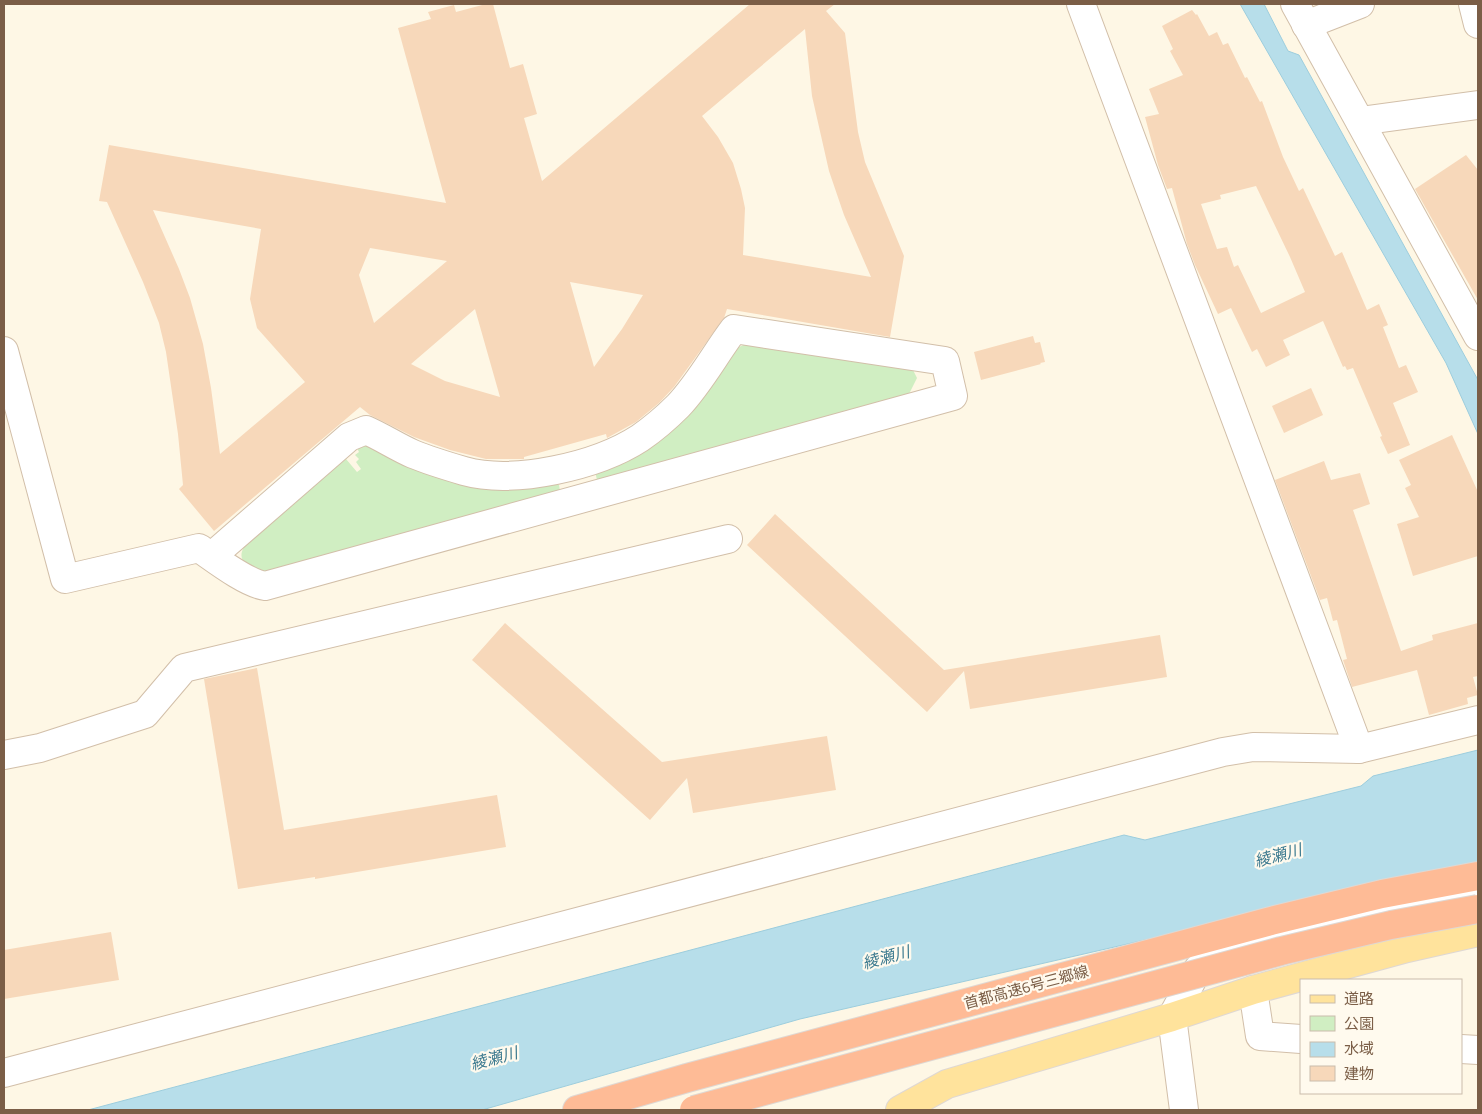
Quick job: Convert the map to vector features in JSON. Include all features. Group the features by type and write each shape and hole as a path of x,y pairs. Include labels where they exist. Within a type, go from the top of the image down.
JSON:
{"highway":[{"name":"首都高速6号三郷線","path":"577,1110 687,1078 1271,921 1382,894 1478,876"},
{"path":"694,1110 1280,951 1391,925 1478,909"}],"main road":[{"path":"917,1107 947,1084 1172,1017 1253,990 1408,948 1478,932"}],"street":[{"path":"1081,4 1359,749"},
{"path":"1360,4 1301,14 1478,336"},
{"path":"1473,4 1478,24"},
{"path":"1360,121 1478,105"},
{"path":"4,351 65,579 199,548 256,584 264,586 952,396 945,361 734,329 678,406 640,438 591,461 531,475 498,476 466,472 413,454 366,430 349,437 212,556"},
{"path":"573,465 582,498"},
{"path":"4,754 40,748 145,714 184,668 728,539"},
{"path":"4,1073 1222,752 1253,747 1359,749 1478,720"},
{"path":"1184,1110 1172,1017 1198,969 1213,957 1240,945 1332,920 1423,899 1478,891"},
{"path":"1253,990 1260,1036 1300,1039"},
{"path":"1462,1049 1478,1050"}],"green space":[{"path":"749,343 913,370 917,378 906,400 597,480 595,471 731,350"},
{"path":"364,443 555,483 559,485 560,491 264,576 245,563 241,555 253,535 346,459 357,472 361,469 356,462 359,459 355,455 359,452 357,448"}],"water":[{"path":"1240,4 1264,4 1288,51 1299,55 1478,380 1478,434 1446,363"},
{"name":"綾瀬川","path":"1478,750 1478,866 1442,872 800,1019 482,1110 88,1110 1124,835 1145,840 1361,786 1373,776"}],"building":[{"path":"493,4 510,68 523,64 537,114 524,118 542,181 750,4 835,4 826,11 845,33 858,132 865,162 904,256 890,337 727,309 724,318 674,387 659,403 636,422 607,438 606,434 524,457 524,459 486,459 450,450 414,437 370,415 360,407 214,531 179,489 183,485 178,434 166,352 159,323 107,202 99,201 109,145 446,203 398,28 431,19 428,12 454,5 456,12","holes":["805,29 812,96 829,171 844,215 871,277 743,255 745,208 741,189 733,163 718,137 702,116","153,210 261,229 250,299 257,328 305,382 220,454 203,344 190,298","370,248 447,261 374,323 359,275","570,282 643,295 622,329 594,367","475,309 500,397 445,381 411,364"]},
{"path":"1192,10 1197,14 1209,36 1217,32 1223,45 1228,43 1245,78 1247,77 1260,102 1262,101 1283,157 1299,191 1303,188 1335,256 1342,252 1367,310 1379,304 1388,325 1383,327 1399,368 1406,365 1418,392 1393,403 1410,445 1388,454 1353,368 1347,370 1345,366 1343,367 1323,321 1283,340 1290,355 1266,367 1257,349 1252,352 1231,308 1218,314 1187,244 1172,188 1167,189 1158,165 1145,117 1159,114 1149,89 1183,75 1170,51 1173,49 1162,26","holes":["1256,186 1305,292 1261,313 1238,265 1234,267 1227,247 1217,249 1201,204 1221,199 1220,195"]},
{"path":"1466,155 1478,170 1478,300 1415,189"},
{"path":"1033,336 1035,343 1040,342 1045,362 981,380 974,352"},
{"path":"1311,388 1323,415 1284,433 1272,406"},
{"path":"1452,435 1478,492 1478,556 1413,576 1397,524 1419,517 1405,488 1411,485 1399,460"},
{"path":"1324,461 1331,480 1360,473 1370,504 1353,510 1401,651 1433,640 1432,635 1478,623 1478,676 1473,677 1478,695 1467,698 1468,704 1429,715 1417,670 1352,687 1343,660 1347,659 1337,620 1333,621 1327,598 1320,600 1275,480"},
{"path":"775,514 944,670 1160,635 1167,677 970,709 964,671 927,712 747,545"},
{"path":"505,623 662,762 827,736 836,790 693,813 687,778 650,820 472,660"},
{"path":"257,668 284,830 497,795 506,847 315,879 315,877 238,889 204,679"},
{"path":"111,932 119,980 4,999 4,950"}]}
